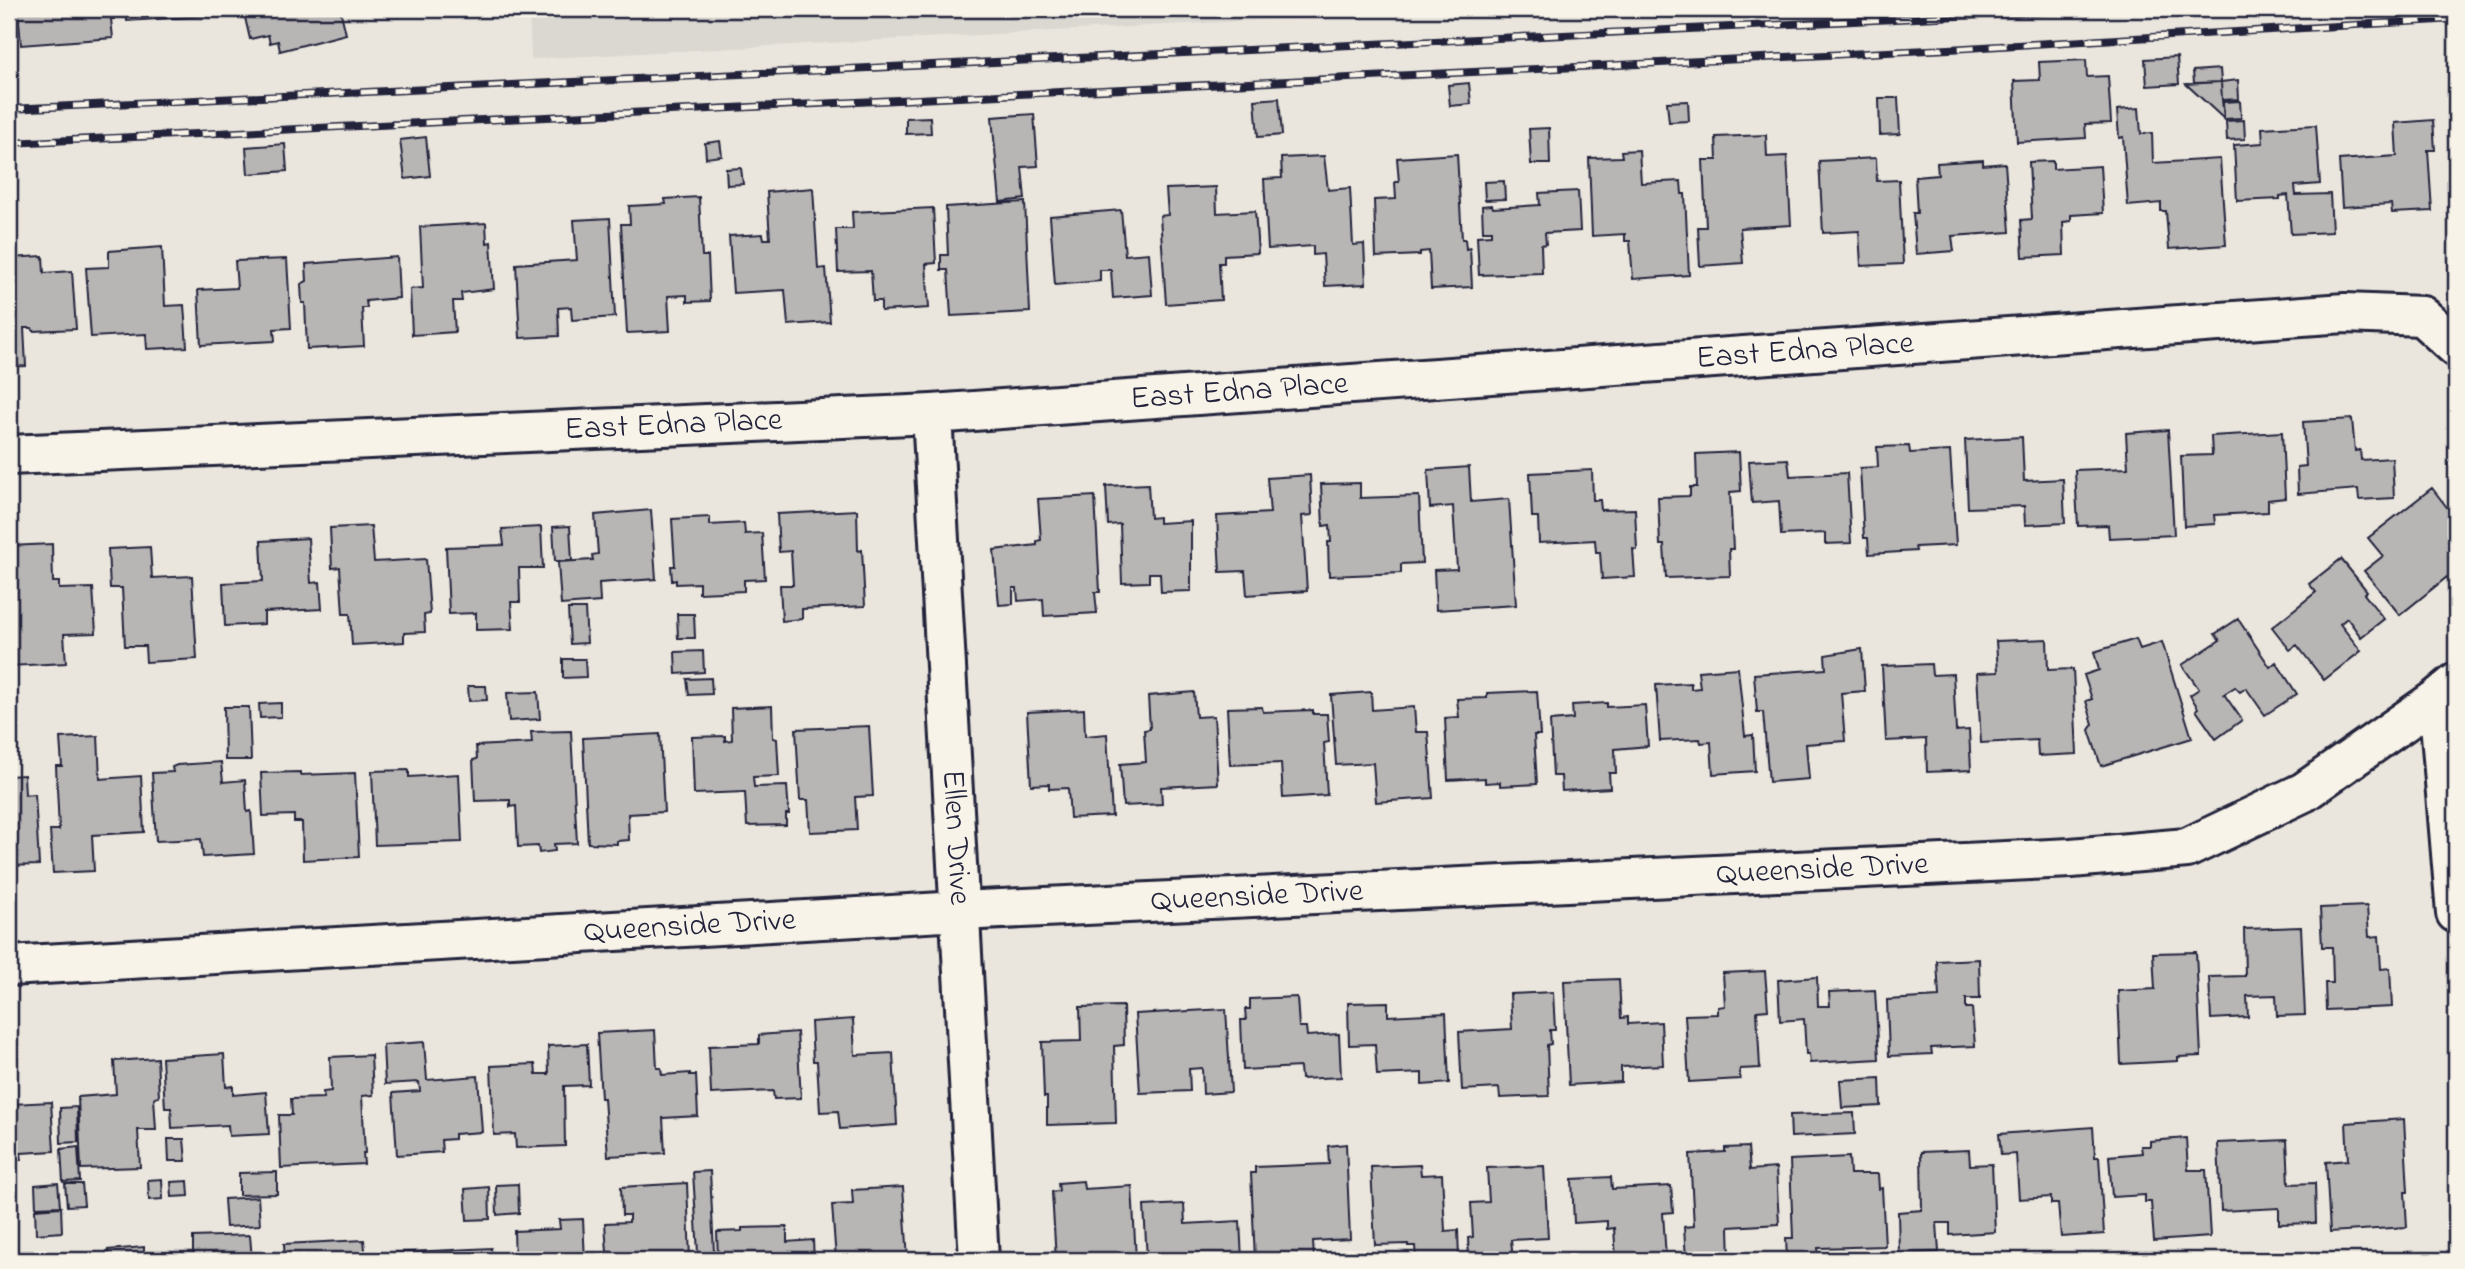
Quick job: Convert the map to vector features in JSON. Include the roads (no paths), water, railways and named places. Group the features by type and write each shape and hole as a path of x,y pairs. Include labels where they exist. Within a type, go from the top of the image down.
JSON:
{"street":[{"name":"East Edna Place","path":"9,455 932,414 2345,313 2423,316 2456,347"},
{"name":"Ellen Drive","path":"932,414 979,1260"},
{"name":"Queenside Drive","path":"9,966 960,911 2071,858 2187,848 2304,792 2447,690"},
{"path":"2447,690 2456,913"}],"railway":[{"path":"9,109 2106,9"},
{"path":"9,143 1949,49 2456,19"}]}
